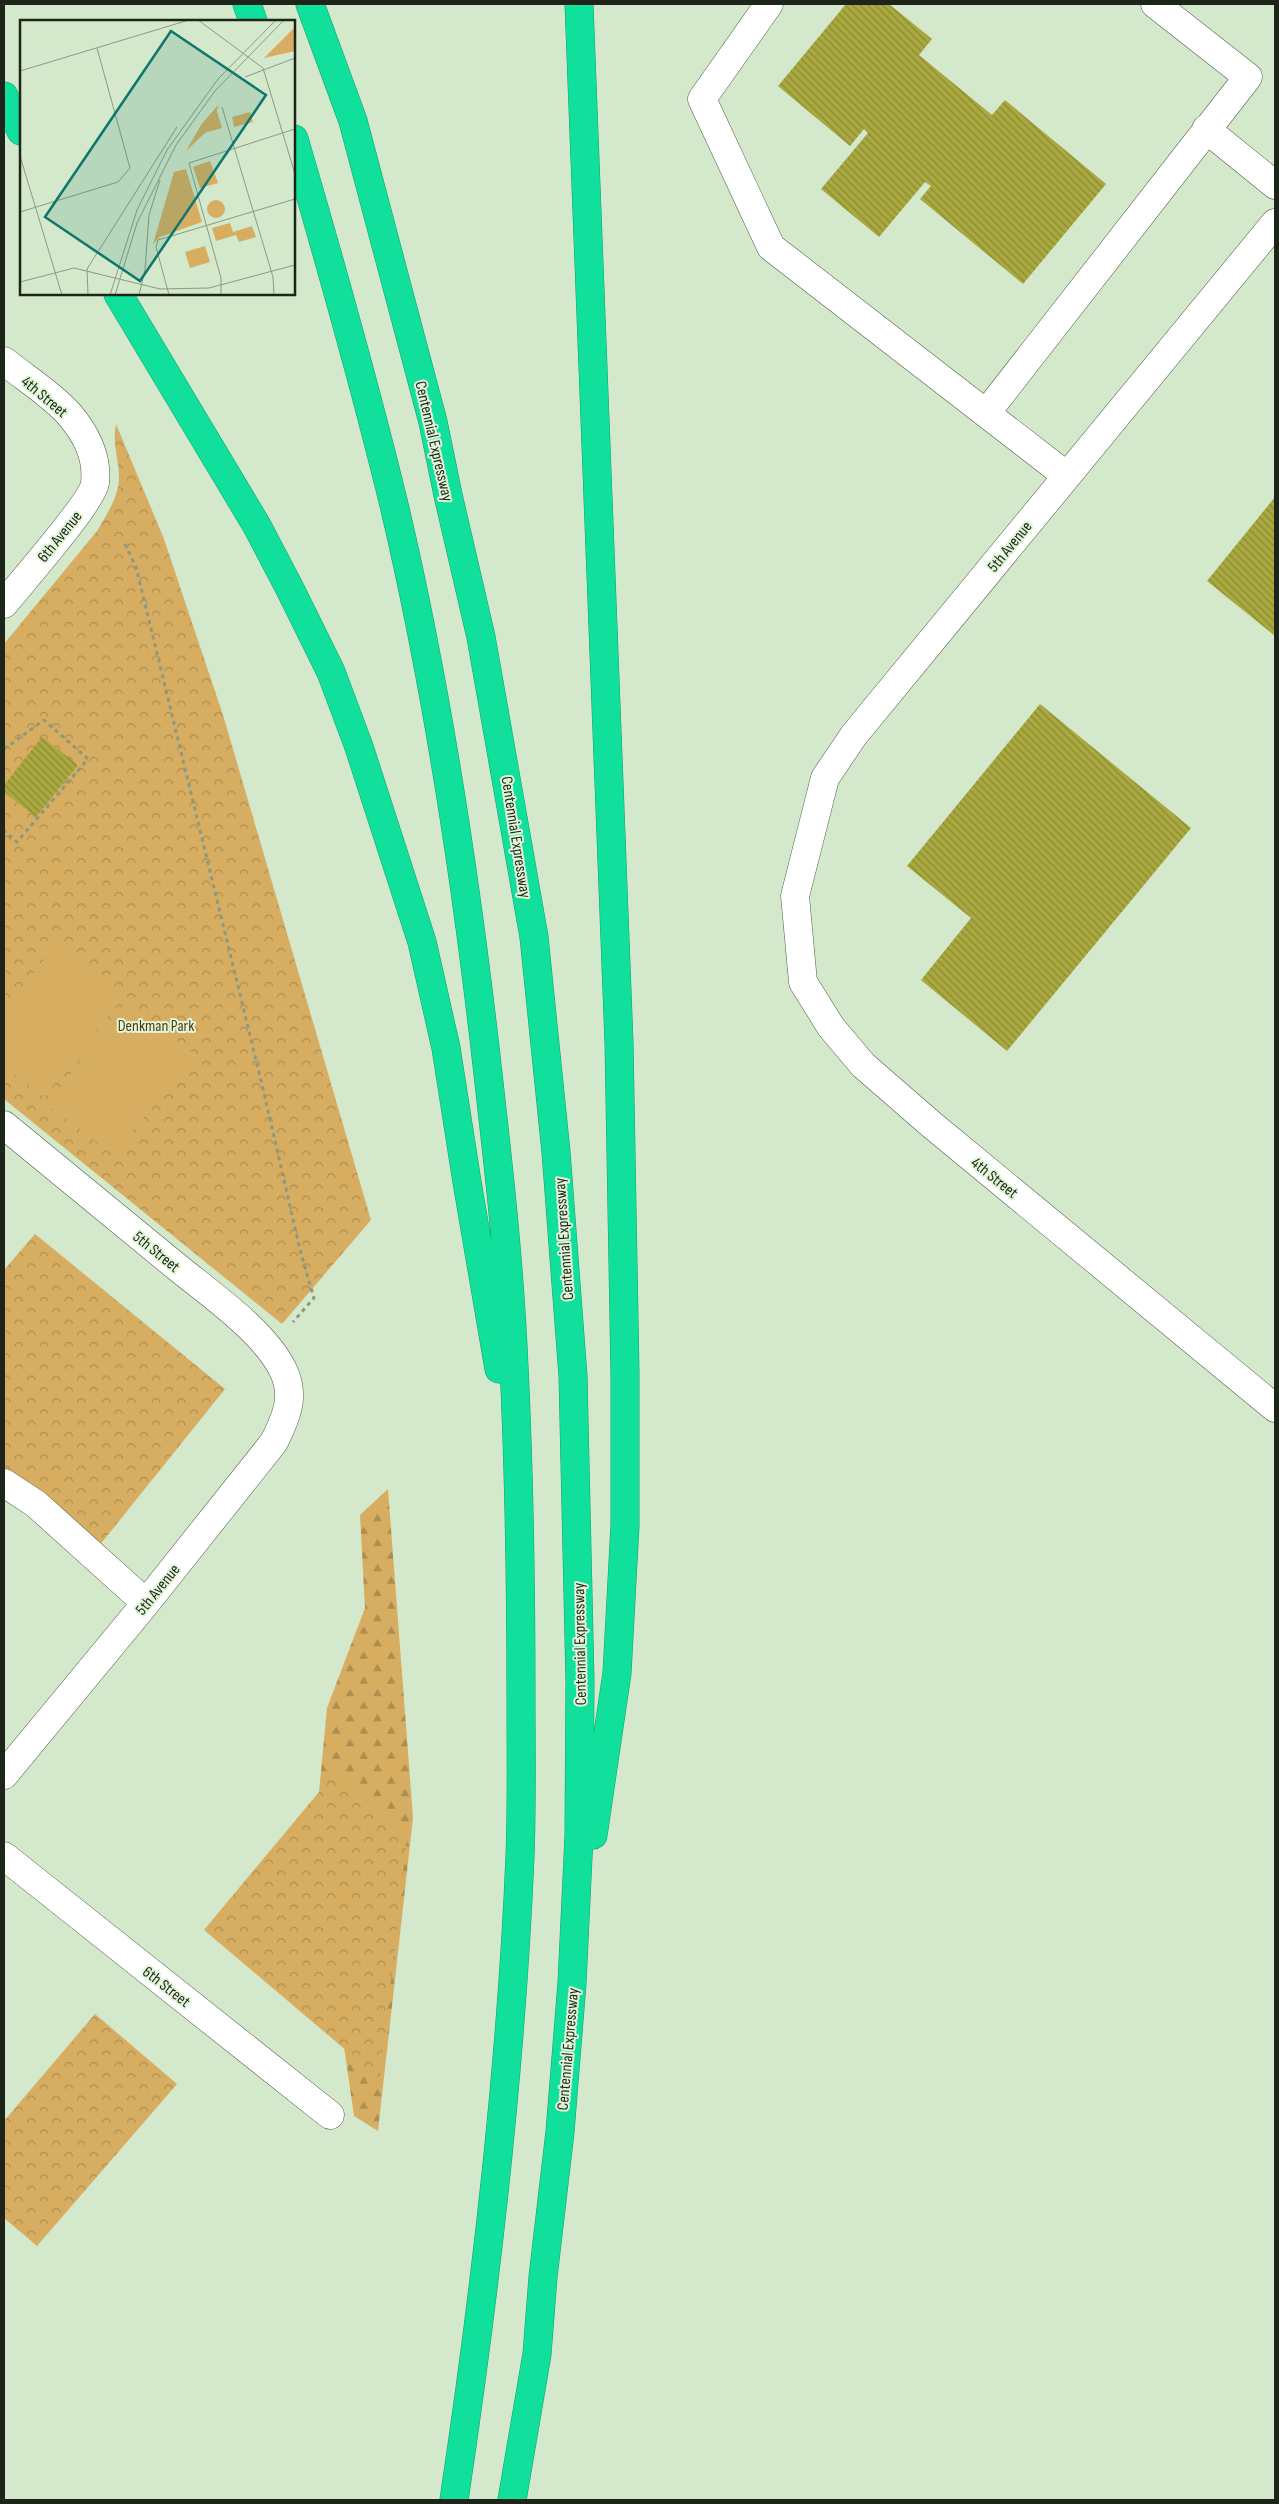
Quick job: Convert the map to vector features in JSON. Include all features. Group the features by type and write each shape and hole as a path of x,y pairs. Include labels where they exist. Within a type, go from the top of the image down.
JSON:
{"highway":[{"path":"247,4 253,20"},
{"name":"Centennial Expressway","path":"310,4 353,121 433,422 481,637 534,937 556,1152 573,1376 580,1682 579,1836 572,1983 560,2132 543,2277 537,2354 512,2500"},
{"path":"572,1983 617,1673 625,1525 619,1043 579,4"},
{"path":"4,96 20,129"},
{"path":"295,142 341,300 396,512 453,808 474,956 499,1174 512,1325 518,1477 521,1636 521,1840 513,1998 492,2223 454,2500"},
{"path":"119,295 257,526 331,672 359,747 422,942 446,1048 466,1182 518,1477"}],"street":[{"path":"769,4 702,99 771,247 987,412 1067,476"},
{"path":"987,412 1248,76 1155,4"},
{"path":"1206,129 1275,185"},
{"name":"5th Avenue","path":"795,896 825,778 854,735 1275,223"},
{"name":"4th Street","path":"4,361 68,413 90,443 95,461"},
{"name":"6th Avenue","path":"4,604 85,504 96,484 95,461"},
{"name":"4th Street","path":"795,896 803,982 831,1027 863,1065 932,1126 1275,1408"},
{"name":"5th Street","path":"4,1125 229,1310 267,1346 284,1370 290,1393"},
{"name":"5th Avenue","path":"4,1775 146,1603 274,1442 288,1414 290,1393"},
{"path":"4,1483 36,1504 146,1603"},
{"name":"6th Street","path":"4,1856 330,2115"}],"path":[{"path":"125,544 136,567 264,1093 300,1250 314,1298 310,1305 267,1346"},
{"path":"4,749 44,720 88,759 17,842 4,831"}],"green space":[{"name":"Denkman Park","path":"116,424 164,539 223,715 371,1220 282,1324 4,1099 4,644 97,531 111,506 117,492 119,478 115,438"},
{"path":"57,943 124,996 44,1097 4,1066 4,1012"},
{"path":"126,1002 194,1054 114,1155 47,1104"},
{"path":"35,1234 225,1389 99,1546 4,1470 4,1270"},
{"path":"388,1489 413,1818 378,2131 354,2116 333,1970 313,1856 327,1708 365,1608 360,1515"},
{"path":"334,1774 407,1837 380,2079 204,1930"},
{"path":"95,2014 177,2084 37,2246 4,2218 4,2121"}],"building":[{"path":"846,4 889,4 932,39 919,55 992,115 1005,100 1106,184 1023,284 920,199 931,186 925,182 879,237 821,189 868,133 864,129 850,146 778,86"},
{"path":"1275,497 1275,636 1207,581"},
{"path":"1040,704 1191,828 1007,1051 921,980 971,918 907,866"},
{"path":"42,737 78,765 36,817 4,792 4,785"}]}
